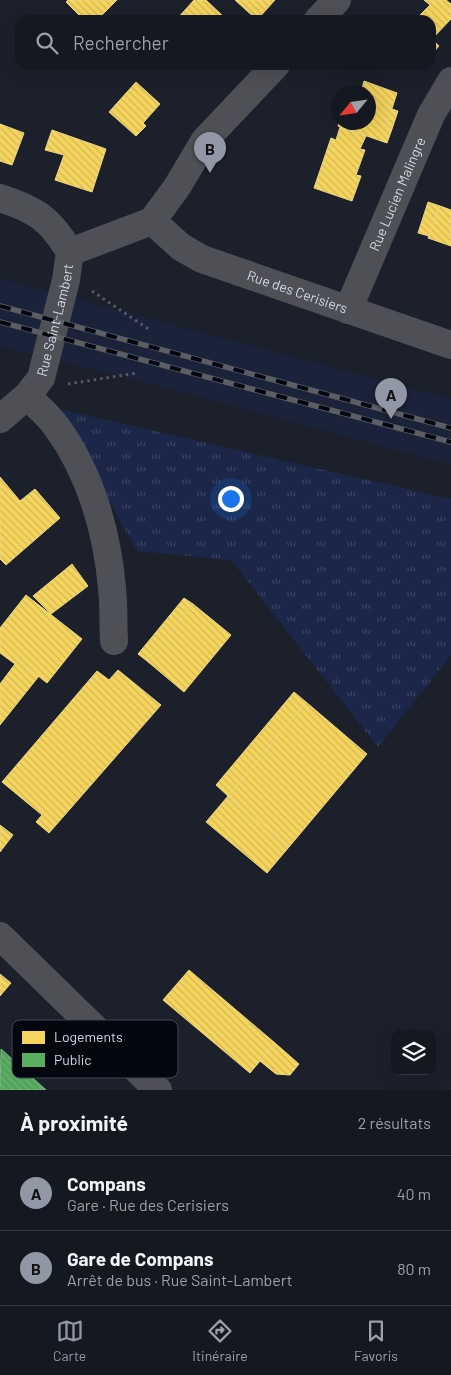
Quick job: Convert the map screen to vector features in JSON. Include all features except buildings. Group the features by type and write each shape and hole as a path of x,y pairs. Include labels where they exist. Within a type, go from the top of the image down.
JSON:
{"street":[{"path":"323,15 337,0"},
{"path":"152,221 177,187 205,140 271,70"},
{"name":"Rue Lucien Malingre","path":"348,310 431,115 451,81"},
{"path":"0,198 30,209 46,219 70,252"},
{"name":"Rue des Cerisiers","path":"152,221 181,247 202,259 451,345"},
{"name":"Rue Saint-Lambert","path":"0,419 28,396 41,378 66,280 70,252 152,221"},
{"path":"28,396 56,426 76,458 92,496 104,537 112,587 114,641"},
{"path":"0,936 86,1020"},
{"path":"146,1078 158,1090"}],"path":[{"path":"90,290 150,330"},
{"path":"60,385 137,372"}],"shaded area":[{"path":"0,279 451,399 451,465 148,383 0,346"}],"green space":[{"path":"58,409 451,499 451,655 378,747 231,560 137,551"}],"railway":[{"path":"0,306 451,428"},
{"path":"0,322 451,442"}],"place":[{"name":"Gare de Compans","path":"210,173"},
{"name":"Compans","path":"391,419"}]}
